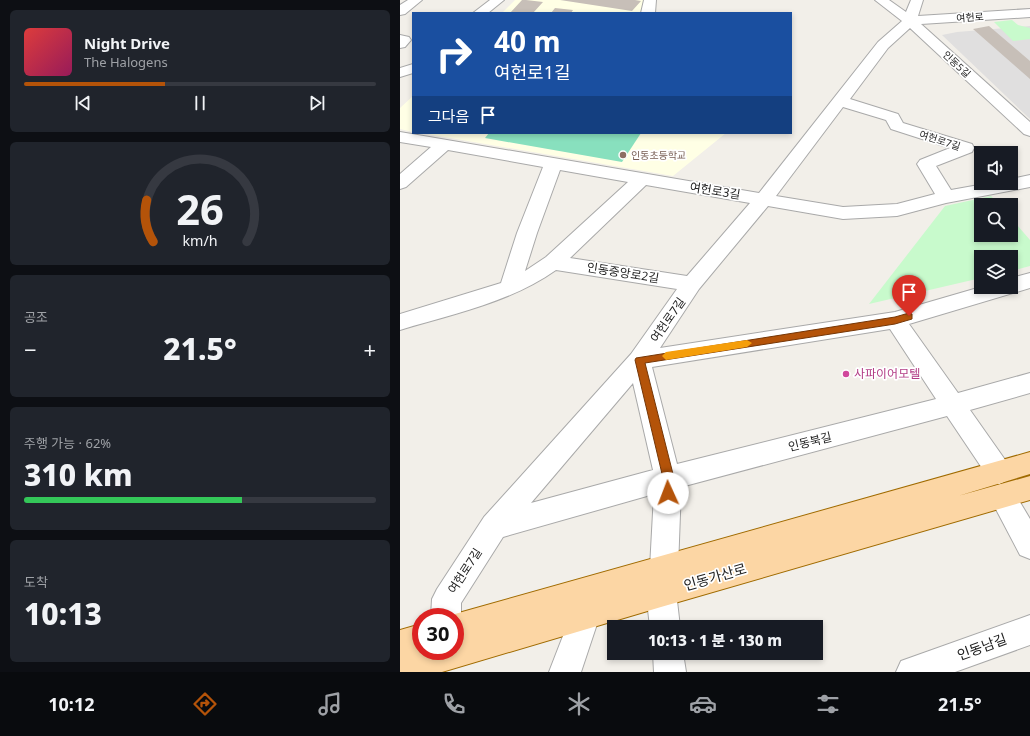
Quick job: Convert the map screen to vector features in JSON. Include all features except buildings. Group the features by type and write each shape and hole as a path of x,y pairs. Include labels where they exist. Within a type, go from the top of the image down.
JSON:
{"main road":[{"name":"인동가산로","path":"464,627 663,580 1000,484 1030,463"},
{"name":"인동가산로","path":"1000,484 1030,488"},
{"name":"인동가산로","path":"400,669 585,615 663,580"},
{"path":"400,645 412,642"}],"street":[{"path":"400,11 416,0"},
{"path":"481,12 498,0"},
{"path":"648,12 650,0"},
{"name":"인동5길","path":"881,0 910,21 1030,131"},
{"name":"여헌로7길","path":"446,608 447,599 494,526 640,360 692,284 764,199 883,45 910,21 917,0"},
{"name":"여헌로","path":"910,21 1030,13"},
{"path":"400,39 404,40 400,44"},
{"path":"400,59 412,61"},
{"path":"400,73 412,68"},
{"name":"여헌로7길","path":"841,101 892,117 897,126 966,148 926,164 946,197"},
{"name":"여헌로3길","path":"400,137 844,213 897,210 946,197 1030,181"},
{"path":"400,183 445,144"},
{"path":"510,288 527,233 553,164"},
{"path":"400,322 510,288 553,262 642,178"},
{"name":"인동중앙로2길","path":"553,262 692,284"},
{"path":"1018,284 1030,280"},
{"path":"665,620 663,580 668,478 640,360 895,320 983,294"},
{"path":"895,320 952,405 1000,484 1030,545"},
{"name":"인동북길","path":"494,526 668,478 952,405 1030,383"},
{"path":"565,672 585,615"},
{"name":"인동남길","path":"912,672 1030,630"},
{"path":"669,660 670,672"}],"shaded area":[{"path":"515,0 643,0 649,12 503,12"},
{"path":"1030,26 1030,119 942,35 957,32"},
{"path":"412,97 412,132 400,129 400,108"},
{"name":"인동초등학교","path":"427,134 725,134 673,176"}],"green space":[{"path":"1012,20 1018,25 1030,28 1030,39 1013,41 994,22"},
{"path":"488,134 640,134 622,162 485,138"},
{"path":"991,196 993,198 982,198"},
{"path":"974,200 974,242 1018,242 1018,226 1030,240 1030,266 1018,269 1018,250 974,250 974,280 869,304 945,206"}],"slow traffic":[{"path":"666,356 747,343"}],"place":[{"name":"인동초등학교","path":"623,155"},
{"name":"사파이어모텔","path":"846,374"}],"route":[{"path":"668,493 668,478 640,360 895,320 909,316"}]}
